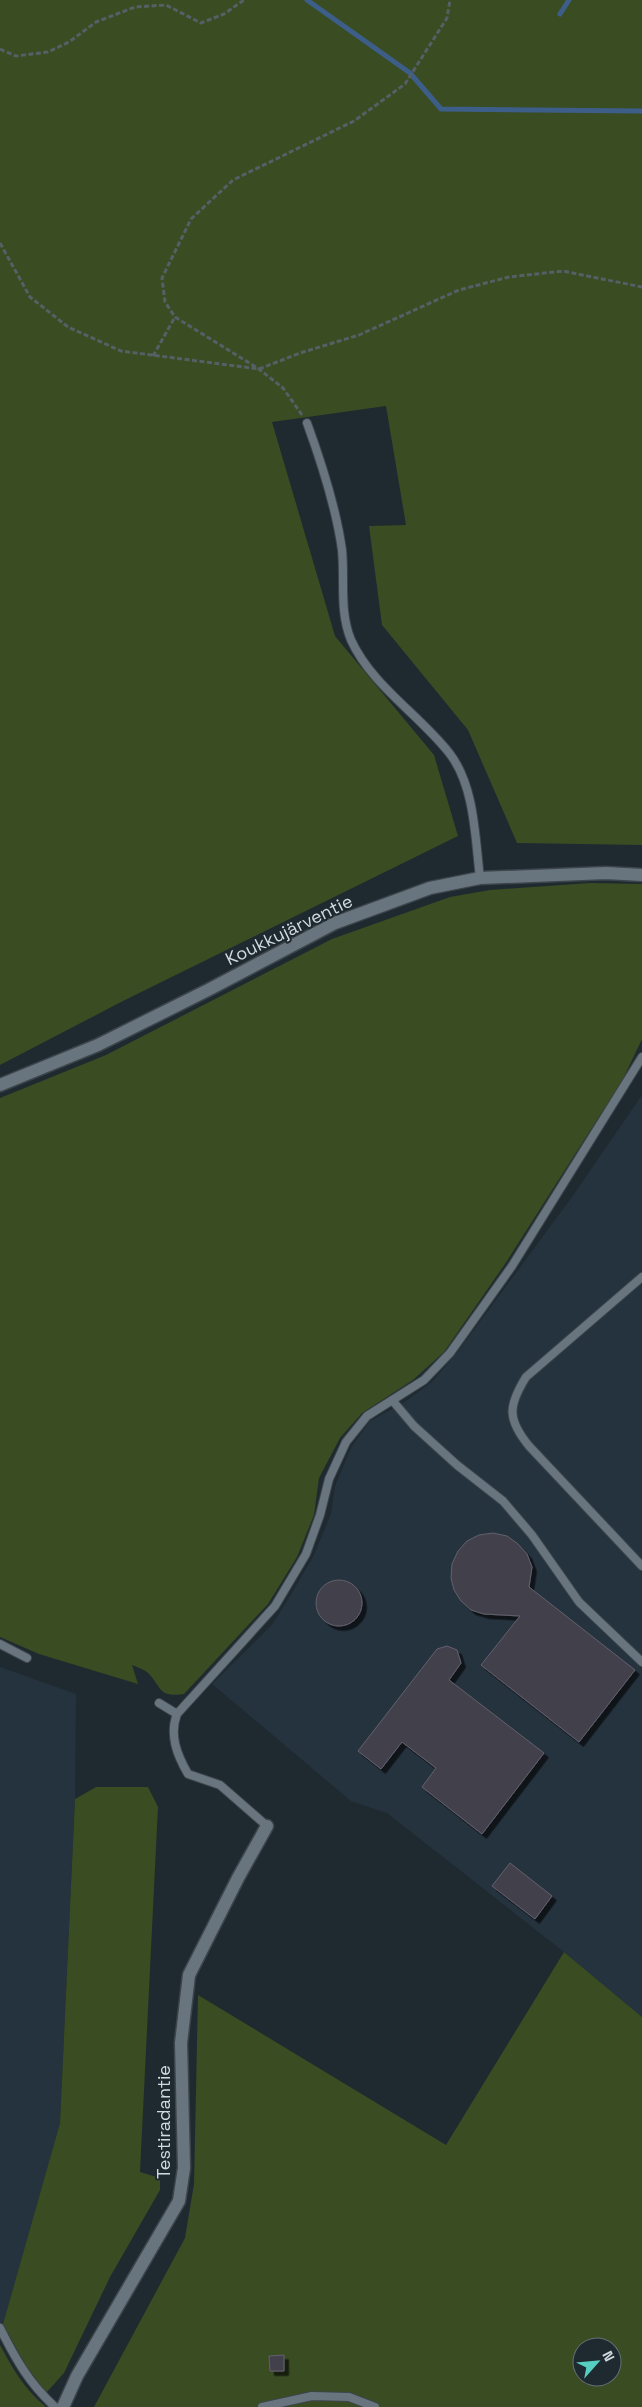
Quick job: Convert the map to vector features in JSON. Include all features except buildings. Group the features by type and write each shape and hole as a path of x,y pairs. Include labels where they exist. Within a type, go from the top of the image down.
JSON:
{"street":[{"name":"Koukkujärventie","path":"0,1085 98,1045 335,923 430,888 480,878 606,873 642,874"},
{"name":"Testiradantie","path":"63,2407 77,2376 179,2201 184,2168 181,2044 189,1975 238,1878 267,1826"}],"lane":[{"path":"308,423 322,460 342,550 343,613 351,640 373,673 450,755 467,788 480,878"},
{"path":"267,1826 220,1785 188,1774 177,1754 173,1724 177,1714 275,1606 306,1554 320,1515 329,1479 346,1442 367,1416 424,1380 450,1353 512,1266 642,1057"},
{"path":"642,1278 526,1377 515,1394 512,1411 514,1424 529,1446 642,1566"},
{"path":"392,1400 414,1426 457,1465 503,1501 532,1535 579,1602 642,1662"},
{"path":"0,1644 27,1658"},
{"path":"159,1703 177,1714"},
{"path":"0,2328 22,2370 36,2390 55,2407"},
{"path":"262,2407 312,2396 349,2397 375,2407"}],"path":[{"path":"0,49 16,56 48,52 69,42 96,22 135,6 166,5 201,22 224,14 244,0"},
{"path":"308,423 283,388 259,369 175,317 165,302 162,278 190,219 233,180 354,121 405,84 447,18 450,0"},
{"path":"0,244 30,297 68,327 121,351 259,369 300,353 359,336 460,290 508,277 563,270 642,287"},
{"path":"153,356 175,317"}],"shaded area":[{"path":"642,1095 642,2017 564,1952 387,1813 351,1801 212,1684 272,1625 287,1601 313,1557 331,1514 335,1486 352,1446 370,1421 403,1403 432,1382 456,1354 572,1197"},
{"path":"0,1667 76,1694 75,1799 60,2123 3,2324 0,2326"}],"green space":[{"path":"0,0 642,0 642,845 517,843 468,730 382,625 369,526 406,525 386,406 272,422 335,636 434,755 458,836 123,1001 0,1065"},
{"path":"590,883 642,884 642,1039 623,1079 505,1264 444,1352 413,1380 362,1413 340,1438 319,1478 314,1515 297,1557 268,1604 184,1694 175,1695 164,1692 147,1672 132,1665 138,1684 39,1654 0,1637 0,1098 106,1055 332,939 450,897 490,890"},
{"path":"96,1787 148,1787 158,1807 140,2172 160,2178 160,2190 110,2277 64,2373 46,2393 26,2366 3,2324 60,2123 75,1799"},
{"path":"564,1952 642,2017 642,2407 94,2407 185,2238 194,2184 198,1995 446,2145"},
{"path":"0,2345 26,2386 46,2407 0,2407"}],"waterway":[{"path":"307,0 410,73 441,109 642,111"},
{"path":"560,14 569,0"}]}
